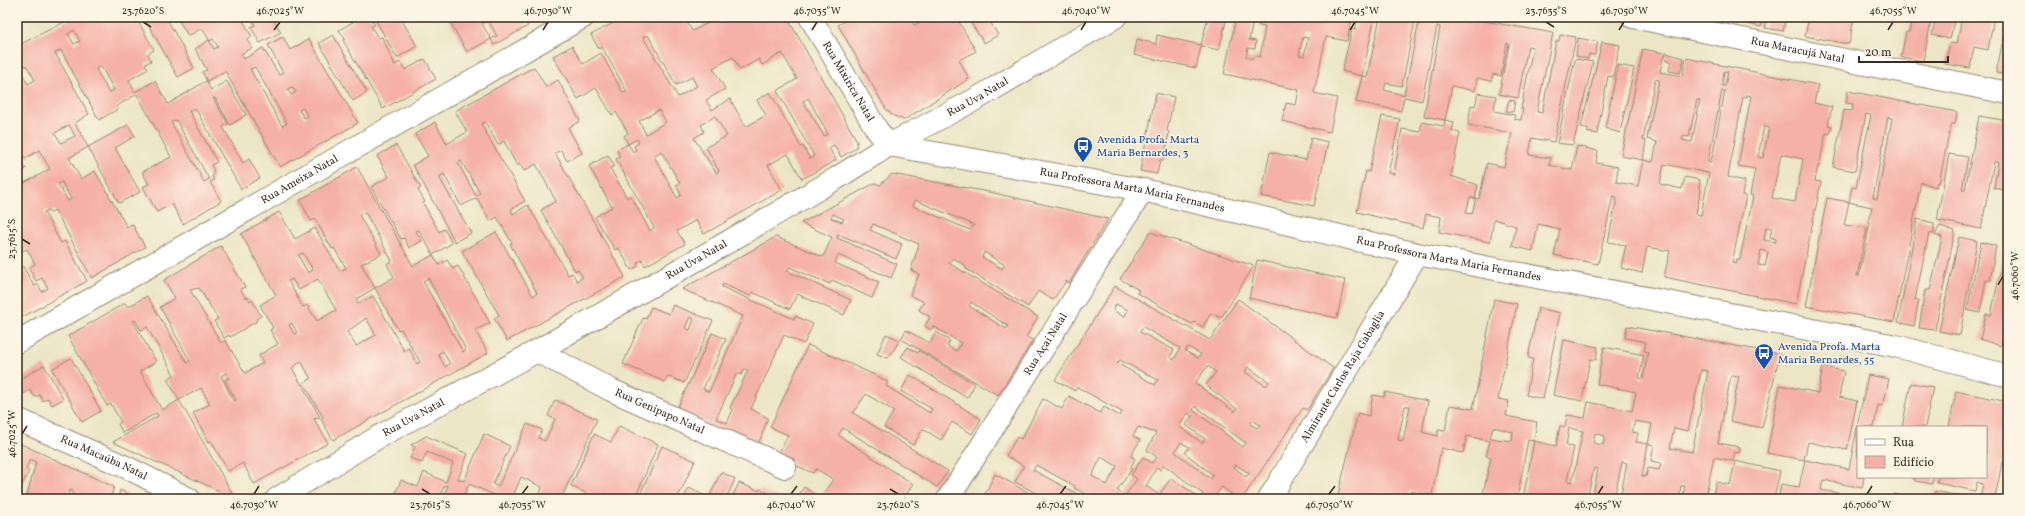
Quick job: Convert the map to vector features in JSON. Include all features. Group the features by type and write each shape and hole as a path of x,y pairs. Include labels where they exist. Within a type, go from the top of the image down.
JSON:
{"street":[{"name":"Rua Ameixa Natal","path":"17,342 583,17"},
{"name":"Rua Mixirica Natal","path":"810,17 877,130 890,145"},
{"name":"Rua Uva Natal","path":"277,499 380,436 537,351 762,222 890,145 976,99 1115,17"},
{"name":"Rua Maracujá Natal","path":"1633,17 2008,93"},
{"name":"Rua Professora Marta Maria Fernandes","path":"890,145 1143,190 1417,254 1896,346 2008,376"},
{"name":"Rua Açaí Natal","path":"948,499 1143,190"},
{"name":"Almirante Carlos Raja Gabaglia","path":"1268,499 1417,254"},
{"name":"Rua Genipapo Natal","path":"537,351 611,390 785,466"},
{"name":"Rua Macaúba Natal","path":"17,419 128,468 189,499"}],"building":[{"path":"74,17 136,17 154,50 148,54 151,61 145,64 148,69 129,80 135,92 155,81 168,104 206,81 211,90 227,81 246,115 230,125 215,98 213,98 228,124 223,127 243,163 249,159 260,178 241,189 195,108 189,111 217,162 211,165 214,171 212,172 214,175 212,176 214,180 210,182 221,201 183,224 172,204 157,212 143,187 149,184 142,172 171,157 137,94 117,106 118,109 99,120 61,50 55,53 89,114 75,123 88,147 69,158 81,179 95,171 127,227 132,224 145,247 92,278 55,210 50,213 48,210 44,212 61,243 65,241 87,281 17,320 17,256 34,286 38,284 42,292 48,288 42,278 36,281 29,268 35,264 27,249 20,252 17,247 17,187 50,169 39,150 25,159 17,145 17,46","holes":["74,30 80,41 74,44 68,34","26,65 35,80 28,84 19,69","101,66 114,90 109,93 96,69","176,120 209,179 204,182 171,122","69,125 75,136 61,143 55,133","62,182 71,199 68,201 58,184"]},
{"path":"144,17 166,17 194,68 178,77"},
{"path":"177,17 195,17 198,21 201,19 200,17 241,17 252,37 247,40 252,48 241,54 244,59 263,48 279,75 283,73 268,45 283,37 290,50 309,39 358,123 280,167 225,71 207,81 202,72 207,70 195,49 209,40 214,49 218,47 213,39 210,41 202,28 188,36","holes":["255,67 287,123 282,126 250,69","292,87 296,92 291,95 287,89","303,108 308,116 304,118 299,110"]},
{"path":"251,17 272,17 281,32 260,43 251,27 255,25"},
{"path":"350,17 370,17 375,25 371,26 378,38 382,37 395,65 400,62 405,70 425,59 436,79 383,109 343,40 345,39 339,30 353,22"},
{"path":"374,17 400,17 417,46 397,58"},
{"path":"447,17 523,17 528,26 494,45 491,39 467,52","holes":["488,20 497,36 491,39 482,24"]},
{"path":"624,17 684,17 692,31 712,21 710,17 787,17 857,141 856,148 841,157 834,145 829,148 836,160 802,179 788,154 768,165 782,190 704,234 696,220 677,231 685,244 645,266 642,260 637,263 638,266 631,270 619,248 615,250 595,217 612,207 589,166 608,155 614,166 610,168 627,198 631,196 650,231 654,228 616,159 620,157 617,150 628,144 624,136 628,133 616,112 612,115 596,88 578,99 553,56 572,46 583,64 601,53 623,93 627,92 602,47 599,49 591,35","holes":["648,35 676,85 692,77 697,86 678,97 643,37","782,53 797,79 777,91 814,156 810,159 803,146 801,147 770,92 757,100 766,115 746,127 730,99 712,110 706,100 725,89 713,68 733,57 740,70 759,59 762,65","808,98 828,134 824,136 803,101","659,110 666,122 646,134 639,121","715,116 727,136 706,147 719,171 716,173 694,138 704,132 701,125","637,139 639,143 634,146 636,150 633,152 628,144","661,151 680,183 676,185 681,195 677,198 654,156"]},
{"path":"852,17 916,17 911,20 914,25 929,17 956,17 976,51 959,60 969,79 904,120 894,116 886,109 838,25"},
{"path":"967,17 987,17 998,35 984,43"},
{"path":"1208,17 1227,17 1219,50 1201,46 1196,68 1134,55 1137,39 1156,44 1157,35 1201,45"},
{"path":"1236,17 1254,17 1249,40 1256,41 1255,49 1248,48 1246,57 1253,59 1253,56 1260,57 1265,27 1259,26 1261,17 1352,17 1347,41 1326,37 1314,93 1337,98 1330,132 1282,121 1286,103 1296,105 1299,90 1224,74","holes":["1303,37 1308,38 1304,56 1299,55"]},
{"path":"1358,17 1375,17 1362,76 1342,71 1352,29 1355,30"},
{"path":"1380,17 1461,17 1553,33 1537,112 1542,113 1556,41 1559,41 1560,35 1576,37 1554,142 1532,138 1529,155 1551,158 1549,165 1572,170 1577,146 1598,151 1596,163 1618,167 1616,182 1638,186 1643,160 1621,156 1643,49 1664,53 1660,72 1682,76 1686,58 1818,85 1814,103 1832,107 1828,125 1832,126 1830,134 1826,133 1818,166 1815,181 1821,182 1796,304 1664,277 1670,251 1647,247 1642,273 1621,268 1626,245 1608,242 1617,197 1613,196 1598,264 1554,255 1560,229 1538,224 1533,251 1512,246 1516,226 1494,219 1490,242 1439,232 1441,217 1426,214 1423,228 1357,212 1366,171 1369,172 1382,116 1400,119 1388,173 1394,174 1402,129 1420,132 1422,122 1444,126 1445,120 1424,116 1440,27 1437,26 1422,101 1404,97 1401,111 1356,102 1362,76 1367,77","holes":["1415,20 1419,21 1404,95 1384,90 1386,83 1402,86","1507,43 1509,44 1499,94 1518,98 1528,46 1533,47 1521,109 1523,109 1521,120 1514,119 1515,115 1494,111 1496,96 1478,93 1475,106 1471,105 1468,125 1512,133 1504,167 1487,163 1479,199 1476,198 1472,214 1466,213 1470,197 1475,199 1478,185 1451,176 1460,133 1452,131 1454,122 1445,120 1452,86 1475,91 1477,78 1491,81 1493,74 1501,76","1724,71 1728,72 1725,86 1722,86","1655,79 1659,80 1647,139 1657,142 1653,162 1643,160 1646,141 1643,140","1722,91 1725,91 1711,162 1708,161","1747,95 1751,96 1738,166 1755,169 1750,195 1753,196 1740,259 1737,259 1736,264 1732,263 1746,196 1742,195 1745,181 1728,177 1743,97 1747,97","1697,100 1700,100 1692,142 1682,140 1683,136 1689,137","1764,126 1769,128 1763,158 1758,157","1781,154 1803,159 1795,202 1772,198","1664,164 1709,173 1701,215 1696,214 1701,189 1699,188 1700,180 1685,177 1682,189 1660,184","1766,227 1772,228 1770,237 1776,239 1776,242 1764,240","1761,250 1768,252 1765,266 1758,265"]},
{"path":"1740,17 1763,17 1761,27 1739,22"},
{"path":"1767,17 1786,17 1783,31 1765,28"},
{"path":"1809,17 1854,17 1849,44 1805,36"},
{"path":"1912,17 1932,17 1923,61 1901,57 1906,32 1909,32"},
{"path":"1936,17 1955,17 1950,39 1932,35"},
{"path":"1962,17 1994,17 1988,50 1974,47 1970,68 1945,64 1950,43 1957,44"},
{"path":"2008,21 2008,75 1996,73"},
{"path":"333,35 367,92 353,101 319,43"},
{"path":"1578,38 1598,42 1595,55 1589,54 1588,59 1576,56"},
{"path":"1602,42 1620,45 1613,77 1608,76 1597,134 1587,132 1589,129 1581,127"},
{"path":"1666,53 1684,58 1680,73 1669,71 1671,61 1665,60"},
{"path":"1575,59 1593,62 1573,145 1557,143"},
{"path":"1618,65 1634,68 1620,133 1605,128"},
{"path":"534,67 546,87 558,80 580,121 568,128 582,153 567,161 561,150 555,153 625,277 507,341 494,318 499,315 462,251 496,232 533,296 537,293 510,244 512,243 497,217 490,221 477,198 461,206 444,174 439,177 471,233 455,242 413,165 428,156 415,134 435,122 447,144 467,132 455,111","holes":["485,122 498,145 504,141 517,166 520,164 524,171 536,164 556,201 541,210 575,271 578,270 583,277 577,281 572,273 568,275 528,205 513,214 511,209 525,201 481,124","461,161 480,193 476,196 458,163"]},
{"path":"1848,91 1957,112 1955,124 1951,124 1939,183 1937,182 1936,187 1921,182 1894,322 1806,306 1827,198 1849,202 1852,187 1856,188 1871,115 1866,114 1855,171 1833,167 1844,110 1852,111 1853,104 1846,103","holes":["1888,117 1892,118 1877,199 1873,198","1849,202 1872,207 1868,221 1870,222 1859,276 1857,276 1867,228 1844,225"]},
{"path":"1156,93 1174,97 1167,131 1169,132 1164,160 1160,160 1157,174 1140,171"},
{"path":"1509,100 1515,101 1513,112 1506,111"},
{"path":"1979,116 2008,121 2008,191 1994,188 1998,162 1994,162 1981,229 1937,220 1949,154 1968,157 1962,190 1965,190"},
{"path":"128,125 135,136 115,148 140,192 119,203 88,147"},
{"path":"1311,138 1328,142 1314,206 1261,196 1270,152 1306,160"},
{"path":"396,145 421,188 418,190 425,202 423,203 439,232 444,229 452,243 433,255 419,230 416,231 422,241 409,248 404,238 401,239 371,187 389,177 377,156"},
{"path":"17,155 26,169 17,174"},
{"path":"357,167 413,266 433,255 439,265 447,260 453,269 458,266 490,323 475,330 488,353 333,440 321,419 323,417 303,383 311,379 301,361 292,368 320,417 314,419 328,443 254,484 243,463 228,471 211,441 209,442 193,413 210,404 201,388 179,400 232,493 228,495 113,442 158,416 156,413 123,433 118,424 121,422 111,404 107,406 68,336 125,303 128,307 147,296 187,363 190,361 160,307 175,298 164,280 221,246 245,287 240,289 246,298 248,297 250,301 252,300 261,316 256,319 257,321 230,337 229,335 224,338 214,321 218,319 199,288 190,290 221,343 225,340 245,373 263,363 259,355 278,344 270,330 273,328 260,305 276,295 241,234 279,212 295,239 315,228 340,271 346,268 334,248 332,249 315,219 311,221 300,200","holes":["365,212 392,261 387,264 394,277 375,288 361,264 381,254 359,215","303,253 313,270 308,273 298,255","428,278 466,350 463,352 423,281","292,279 299,290 318,279 336,310 317,321 307,305 303,307 288,281","375,288 398,330 401,329 420,362 417,364 409,348 404,351 373,296 358,304 356,299","366,318 376,335 356,346 347,332","135,320 141,330 147,327 174,375 167,379 179,400 162,410 140,371 156,362 133,321","292,323 297,333 294,334 289,325","443,351 450,364 445,367 438,354","226,373 229,378 225,380 236,400 234,401 221,376"]},
{"path":"892,174 994,193 1108,219 1069,283 1066,281 1053,300 1038,291 1028,307 965,268 966,266 953,258 949,263 1038,317 1026,337 1033,340 998,395 901,339 906,330 930,343 936,332 950,341 947,346 957,351 961,343 933,326 931,330 925,326 930,317 919,310 924,302 910,295 919,274 911,270 919,244 873,224 870,230 902,244 896,259 838,234 837,238 897,264 891,278 838,255 835,263 879,282 872,298 832,280 830,284 789,267 787,271 851,300 844,315 797,294 790,309 752,292 750,296 723,284 722,287 794,319 795,316 813,324 804,344 784,335 751,409 768,418 758,445 676,411 712,333 726,339 703,389 709,392 743,316 682,289 776,237 823,257 832,237 801,223 875,183 880,185","holes":["915,200 974,225 970,230 913,206","833,214 844,219 842,222 831,218","984,252 1005,265 1002,269 982,257","971,302 1008,326 1006,329 969,306","744,369 748,370 730,408 733,410 727,423 716,419 737,373 741,375"]},
{"path":"1917,219 1934,223 1934,234 1929,233 1915,300 1919,300 1914,326 1898,322"},
{"path":"1940,226 1955,231 1935,330 1919,328 1925,290 1930,290 1942,237 1935,235"},
{"path":"1150,232 1254,266 1221,318 1211,313 1203,327 1194,322 1192,324 1137,293 1139,290 1120,279"},
{"path":"1959,237 1977,241 1960,335 1939,331"},
{"path":"1981,242 1996,246 1990,281 1986,280 1980,313 1967,310"},
{"path":"2005,249 2008,249 2008,313 2001,346 1980,339 1986,314 1991,315"},
{"path":"1257,260 1345,280 1337,318 1249,298"},
{"path":"1115,286 1210,340 1238,299 1333,368 1307,410 1303,408 1242,499 1238,499 1222,487 1213,499 1095,499 1074,488 1075,486 1036,465 1033,470 1087,499 1047,499 1015,482 1024,466 1006,456 1017,437 1021,439 1043,399 1062,409 1069,396 1100,413 1104,407 1120,416 1122,412 1077,387 1075,391 1055,380","holes":["1116,304 1128,310 1124,317 1113,310","1143,327 1180,348 1174,360 1170,357 1174,350 1140,332","1188,347 1201,354 1198,358 1185,351","1120,360 1158,380 1155,385 1117,363","1208,366 1216,372 1206,385 1237,409 1235,412 1195,383","1248,367 1269,382 1266,386 1245,372","1195,406 1246,443 1243,447 1193,410","1188,413 1192,416 1186,425 1205,439 1202,443 1179,426","1253,420 1260,425 1257,428 1250,424","1138,427 1156,433 1147,450 1157,457 1152,463 1143,457 1131,475 1137,479 1125,496 1117,490 1132,469 1130,468 1135,459 1131,456 1140,440 1133,436","1181,442 1189,447 1185,453 1213,475 1211,479 1175,452","1101,457 1117,466 1107,485 1092,476","1164,465 1203,494 1200,498 1171,478 1159,495 1146,486 1157,467 1160,470","1236,465 1249,473 1246,477 1234,467"]},
{"path":"1494,299 1517,304 1498,399 1509,401 1506,416 1537,422 1534,441 1528,440 1517,499 1482,498 1491,457 1486,456 1490,441 1467,436 1463,453 1441,448 1432,495 1410,491 1408,499 1358,499 1338,495 1358,413 1369,416 1373,395 1384,397 1385,392 1428,401 1422,432 1438,436 1438,430 1445,431 1450,405 1473,409","holes":["1405,406 1410,406 1403,441 1398,440","1493,427 1513,432 1512,441 1490,438"]},
{"path":"673,305 713,321 684,383 668,376 665,382 623,364 643,318 646,319 651,307 669,314","holes":["690,317 694,319 690,330 685,328"]},
{"path":"1538,308 1560,313 1543,399 1526,395 1533,359 1528,358"},
{"path":"1627,326 1780,354 1762,428 1730,421 1739,376 1731,375 1718,443 1740,447 1739,453 1735,452 1733,461 1714,457 1705,499 1682,499 1685,486 1681,486 1679,499 1642,499 1637,497 1637,499 1620,499 1627,463 1622,462 1614,499 1592,499 1598,469 1594,468 1587,499 1523,499 1534,441 1556,446 1560,426 1565,427 1567,415 1585,418 1588,402 1632,411 1636,392 1597,384 1604,347 1644,355 1639,378 1643,379 1648,352 1644,351 1646,342 1625,338","holes":["1701,370 1708,371 1692,452 1670,448 1674,428 1688,431","1635,421 1652,424 1648,444 1636,442 1638,433 1632,432","1569,428 1583,431 1572,482 1567,481 1574,447 1566,446","1595,433 1605,436 1603,445 1593,443","1648,444 1654,445 1651,461 1661,463 1659,470 1648,468 1646,477 1642,476"]},
{"path":"886,334 900,340 888,358 877,354"},
{"path":"1564,340 1598,347 1596,360 1590,359 1582,401 1553,395"},
{"path":"808,345 888,382 886,386 930,413 932,409 901,391 910,375 981,419 972,434 952,422 941,440 923,429 913,445 884,427 894,411 866,394 853,413 948,471 937,487 843,428 838,435 913,484 904,498 906,499 823,499 821,498 833,479 816,469 813,473 777,457 788,435 770,427"},
{"path":"908,347 918,353 919,351 975,384 967,398 901,357"},
{"path":"71,358 101,411 82,422 52,369"},
{"path":"44,365 63,399 52,405 48,398 43,401 40,395 35,397 30,390 24,394 17,381"},
{"path":"1823,367 1844,371 1839,397 1857,401 1847,450 1808,442 1804,460 1767,453 1780,385 1818,393"},
{"path":"1868,375 1889,379 1883,406 1878,405 1874,426 1857,426"},
{"path":"1911,383 1933,387 1925,426 1902,426"},
{"path":"1956,391 2008,402 2008,463 2002,462 1995,498 1998,499 1980,499 1983,484 1977,482 1975,491 1937,483 1938,478 1987,478 1987,426 1949,426"},
{"path":"555,400 597,419 561,499 551,499 540,494 542,487 521,477 512,499 504,499 469,484 462,499 442,499 448,486 445,485 438,499 393,499 401,480 418,487 424,472 446,482 453,463 427,452 422,463 410,458 415,447 411,445 426,436 468,454 458,479 464,481 484,434 510,446 493,484 498,487 527,424 542,430 538,438 545,441 555,419 548,416"},
{"path":"619,426 658,444 635,499 586,499 588,494 571,486 594,434 611,442"},
{"path":"1857,428 1857,478 1864,478 1862,488 1823,480 1821,490 1839,493 1838,499 1778,499 1781,484 1799,487 1805,460 1849,469"},
{"path":"17,442 114,487 110,499 75,499 76,496 72,495 73,491 70,490 67,499 26,499 36,462 30,459 26,469 29,471 17,495"},
{"path":"662,446 695,461 677,499 638,499"},
{"path":"1735,461 1780,471 1774,499 1712,499 1716,482 1730,485"},
{"path":"721,472 735,479 726,499 683,499 689,488 709,498"},
{"path":"995,474 1040,499 993,499 985,494"},
{"path":"1911,478 1933,478 1932,484 1915,481 1915,479"},
{"path":"739,483 759,491 760,489 781,499 731,499"},
{"path":"804,487 819,497 818,499 796,499"},
{"path":"120,490 139,499 118,499"},
{"path":"1935,491 1967,498 1967,499 1933,499"},
{"path":"1894,494 1914,498 1914,499 1893,499"}],"place":[{"name":"Avenida Profa. Marta Maria Bernardes, 3","path":"1083,163"},
{"name":"Avenida Profa. Marta Maria Bernardes, 55","path":"1764,370"}]}
